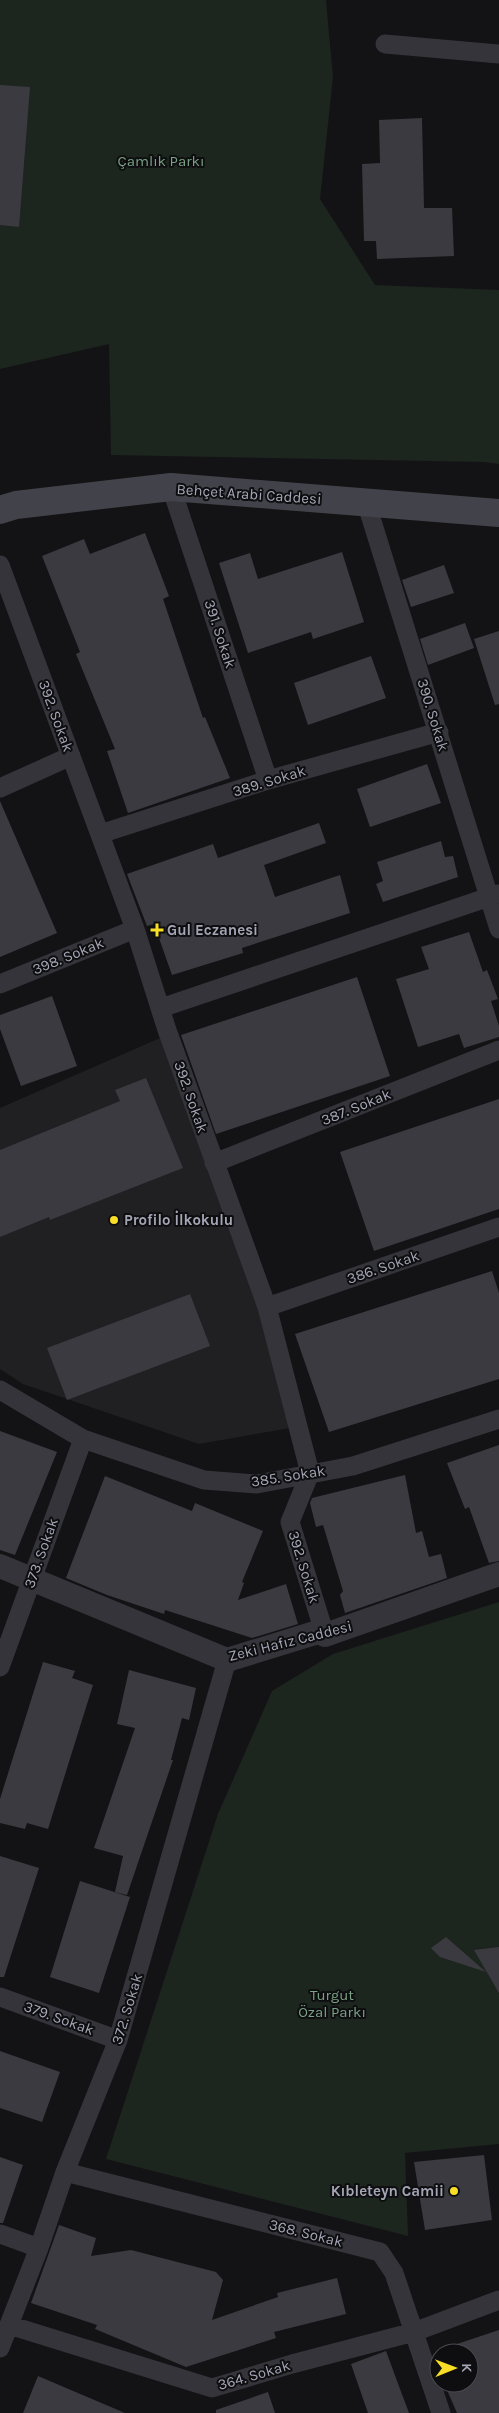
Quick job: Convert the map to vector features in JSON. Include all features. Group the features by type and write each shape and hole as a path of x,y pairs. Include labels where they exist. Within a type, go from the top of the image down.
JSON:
{"main road":[{"name":"Behçet Arabi Caddesi","path":"0,510 16,505 171,487 499,513"}],"street":[{"path":"385,44 499,54"},
{"name":"391. Sokak","path":"171,487 268,780"},
{"name":"390. Sokak","path":"366,502 493,896 499,929"},
{"name":"392. Sokak","path":"0,565 135,928 214,1163 267,1307 310,1473 290,1522 325,1635"},
{"name":"389. Sokak","path":"100,834 268,780 439,732"},
{"path":"0,788 71,756"},
{"path":"161,1008 493,896"},
{"name":"398. Sokak","path":"0,984 135,928"},
{"name":"387. Sokak","path":"214,1163 499,1050"},
{"name":"386. Sokak","path":"267,1307 499,1227"},
{"name":"385. Sokak","path":"0,1390 83,1439 204,1480 257,1484 352,1466 499,1418"},
{"name":"373. Sokak","path":"0,1668 83,1439"},
{"name":"Zeki Hafız Caddesi","path":"0,1566 227,1660 318,1632 325,1635 499,1574"},
{"name":"372. Sokak","path":"0,2348 39,2248 65,2172 118,2040 227,1660"},
{"name":"379. Sokak","path":"0,1997 118,2040"},
{"name":"368. Sokak","path":"65,2172 380,2252 394,2273 441,2413"},
{"path":"0,2234 39,2248"},
{"name":"364. Sokak","path":"9,2325 212,2388 292,2364 414,2332 499,2300"}],"shaded area":[{"name":"Profilo İlkokulu","path":"160,1038 270,1332 290,1428 199,1444 23,1384 0,1369 0,1108"}],"green space":[{"name":"Çamlık Parkı","path":"0,0 326,0 333,77 320,199 375,285 499,290 499,464 484,462 111,455 109,344 0,369"},
{"name":"Turgut Özal Parkı","path":"499,1602 499,2144 405,2153 408,2236 106,2159 218,1814 272,1691 333,1654"}],"building":[{"path":"0,85 30,87 19,227 0,225"},
{"path":"422,118 424,208 452,208 454,256 377,259 376,241 364,241 362,164 380,163 379,120"},
{"path":"145,533 169,596 163,599 203,718 205,717 230,778 128,813 107,751 115,749 76,654 80,652 42,556 84,539 90,554"},
{"path":"342,552 364,622 313,639 311,632 248,653 219,563 250,553 258,579"},
{"path":"444,565 454,593 411,607 402,580"},
{"path":"465,623 474,648 428,665 420,639"},
{"path":"499,631 499,704 495,705 474,639"},
{"path":"371,656 386,698 308,725 294,683"},
{"path":"427,764 441,803 370,827 357,789"},
{"path":"0,801 57,933 0,957"},
{"path":"319,823 326,843 264,865 275,897 340,875 350,913 242,948 243,953 172,975 154,924 147,926 127,874 213,844 218,858"},
{"path":"441,841 445,857 453,856 458,877 383,902 376,884 383,881 377,862"},
{"path":"469,932 483,972 487,970 498,999 491,1001 499,1026 499,1037 464,1048 459,1034 418,1047 396,979 429,969 421,947"},
{"path":"357,977 390,1076 216,1134 181,1035"},
{"path":"52,996 77,1066 21,1086 0,1029 0,1015"},
{"path":"146,1078 183,1168 50,1220 49,1217 0,1237 0,1150 120,1101 115,1090"},
{"path":"499,1099 499,1209 374,1251 340,1152"},
{"path":"492,1271 499,1293 499,1379 329,1432 295,1334"},
{"path":"190,1294 210,1346 67,1400 47,1348"},
{"path":"0,1431 57,1452 15,1555 0,1550"},
{"path":"499,1445 499,1561 489,1563 469,1507 465,1509 447,1463"},
{"path":"405,1475 416,1533 422,1531 429,1557 441,1554 447,1578 345,1613 340,1595 343,1591 323,1525 316,1527 310,1503 312,1498"},
{"path":"105,1476 192,1511 195,1503 263,1531 242,1582 244,1583 238,1600 286,1584 298,1624 252,1638 165,1610 164,1614 107,1595 66,1578"},
{"path":"43,1662 75,1671 72,1678 93,1685 48,1829 27,1823 25,1829 0,1823 0,1799"},
{"path":"129,1670 196,1688 189,1720 182,1718 171,1760 173,1760 127,1895 115,1892 123,1856 94,1848 135,1728 117,1724"},
{"path":"0,1856 39,1868 4,1977 0,1977"},
{"path":"80,1881 130,1897 99,1993 50,1977"},
{"path":"446,1937 486,1972 440,1957 431,1948"},
{"path":"499,1947 499,1993 474,1950"},
{"path":"0,2051 60,2072 42,2122 0,2108"},
{"name":"Kıbleteyn Camii","path":"484,2155 492,2220 425,2230 414,2162"},
{"path":"0,2157 23,2165 3,2223 0,2223"},
{"path":"59,2225 96,2238 91,2256 131,2250 216,2272 223,2280 212,2320 278,2297 277,2293 337,2278 346,2314 274,2332 276,2338 186,2367 95,2329 97,2325 31,2303"},
{"path":"499,2330 499,2413 457,2413 448,2393 479,2393 479,2343 460,2343"},
{"path":"386,2351 409,2413 368,2413 351,2364"},
{"path":"38,2376 125,2413 23,2413"},
{"path":"268,2392 275,2413 216,2413 216,2410"}],"place":[{"name":"Gul Eczanesi","path":"157,930"},
{"name":"Profilo İlkokulu","path":"114,1220"},
{"name":"Kıbleteyn Camii","path":"454,2191"}]}
